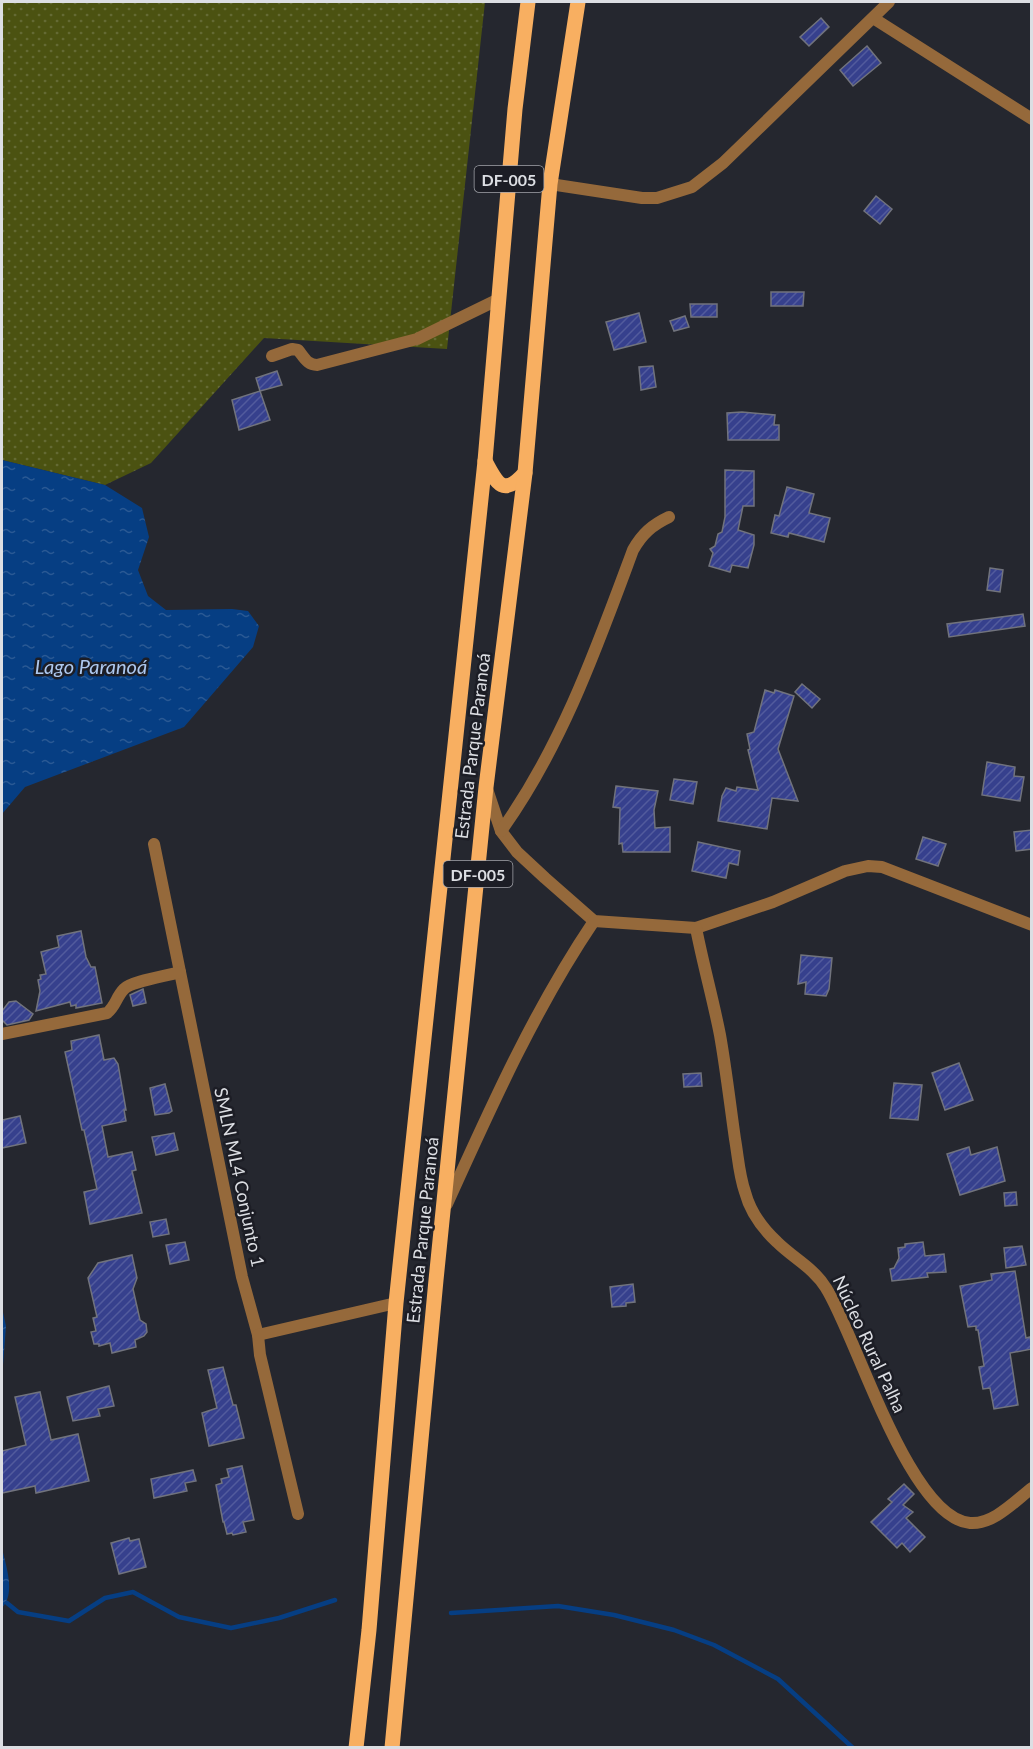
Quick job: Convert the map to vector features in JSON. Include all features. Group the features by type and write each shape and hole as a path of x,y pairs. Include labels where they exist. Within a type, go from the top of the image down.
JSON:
{"main road":[{"name":"Estrada Parque Paranoá","path":"357,1748 396,1303 485,461 515,109 528,2"},
{"name":"Estrada Parque Paranoá","path":"392,1748 436,1280 486,788 525,473 550,184 578,2"},
{"path":"485,461 496,482 503,486 511,485 525,473"}],"street":[{"path":"550,184 642,198 657,198 692,187 723,163 889,2"},
{"path":"873,18 1032,119"},
{"path":"272,356 292,349 298,350 307,362 317,365 417,339 499,299"},
{"path":"501,831 523,801 551,752 591,662 633,550 642,535 653,525 669,517"},
{"path":"486,788 501,831 518,852 594,921 696,928 773,902 845,871 868,866 882,867 1032,926"},
{"name":"SMLN ML4 Conjunto 1","path":"154,844 242,1277 258,1335 260,1355 298,1514"},
{"path":"444,1210 526,1035 562,969 594,921"},
{"name":"Núcleo Rural Palha","path":"696,928 720,1034 739,1163 745,1192 754,1214 776,1241 808,1266 828,1290 887,1425 925,1488 949,1516 970,1523 985,1520 1002,1511 1032,1488"},
{"path":"2,1035 107,1013 114,1008 119,996 128,986 180,972"},
{"path":"258,1335 396,1303"}],"green space":[{"path":"2,2 485,2 447,349 264,338 151,463 105,485 2,460"}],"water":[{"name":"Lago Paranoá","path":"2,460 105,485 142,508 149,537 138,570 148,596 166,610 232,609 248,611 259,626 253,647 184,727 25,787 2,814"},
{"path":"2,1308 6,1326 2,1378"},
{"path":"2,1548 9,1587 6,1602 2,1608"}],"building":[{"path":"821,18 829,27 809,46 800,37"},
{"path":"867,46 881,63 853,86 840,70"},
{"path":"876,196 892,209 880,224 864,211"},
{"path":"771,292 804,292 803,306 771,306"},
{"path":"690,304 717,304 717,317 691,317"},
{"path":"639,313 646,342 614,350 606,322"},
{"path":"685,316 689,327 674,331 670,321"},
{"path":"653,366 656,387 641,390 639,367"},
{"path":"277,371 282,385 260,391 256,378"},
{"path":"260,391 270,420 239,430 232,400"},
{"path":"727,413 775,415 774,425 779,425 779,440 728,440"},
{"path":"725,470 754,471 754,506 743,506 738,530 754,535 754,545 748,568 732,565 730,572 709,566 713,553 710,549 715,546 718,534 722,532 725,517"},
{"path":"787,487 814,494 809,513 830,518 824,542 789,533 788,537 771,533 775,515 779,516"},
{"path":"990,568 1003,570 1000,592 987,590"},
{"path":"1023,614 1025,626 949,637 947,624"},
{"path":"802,684 820,699 812,708 795,692"},
{"path":"765,690 774,693 775,690 794,696 778,749 798,801 772,798 767,829 718,821 722,796 726,788 736,791 737,787 758,790 748,750 750,749 747,734 754,732"},
{"path":"987,762 1015,767 1014,776 1024,777 1020,801 982,795"},
{"path":"674,779 697,782 693,804 670,800"},
{"path":"616,786 658,791 654,810 655,828 670,827 670,852 623,852 622,843 619,844 620,808 613,807"},
{"path":"1032,830 1032,849 1016,851 1014,832"},
{"path":"923,837 946,844 938,866 916,859"},
{"path":"698,842 740,851 738,865 729,863 726,878 692,871"},
{"path":"81,931 86,957 91,967 95,967 102,1003 76,1008 76,1005 71,1006 70,1002 36,1011 40,991 38,980 41,979 40,975 46,974 41,952 59,947 57,936"},
{"path":"801,955 832,958 829,989 826,996 805,994 806,982 798,984"},
{"path":"143,989 146,1003 133,1006 130,995"},
{"path":"16,1001 33,1014 29,1020 7,1025 2,1020 2,1011 9,1002"},
{"path":"99,1035 104,1060 114,1058 118,1064 126,1110 124,1110 126,1121 102,1126 108,1157 132,1152 136,1170 132,1171 142,1213 90,1224 84,1192 97,1189 65,1052 72,1050 71,1041"},
{"path":"959,1063 973,1100 945,1110 932,1073"},
{"path":"701,1073 702,1086 684,1087 683,1074"},
{"path":"894,1083 922,1085 918,1120 890,1118"},
{"path":"165,1084 172,1111 155,1115 150,1088"},
{"path":"20,1116 26,1143 2,1148 2,1120"},
{"path":"174,1133 178,1150 156,1155 152,1137"},
{"path":"969,1147 971,1155 997,1147 1005,1181 960,1195 947,1154"},
{"path":"1016,1192 1017,1205 1005,1206 1004,1193"},
{"path":"166,1219 169,1234 153,1237 150,1222"},
{"path":"185,1242 189,1260 170,1264 166,1245"},
{"path":"923,1242 925,1256 944,1254 946,1272 927,1273 928,1277 892,1281 890,1269 894,1268 899,1258 898,1248 905,1247 905,1244"},
{"path":"1022,1246 1026,1265 1006,1268 1004,1248"},
{"path":"132,1255 137,1278 133,1289 140,1320 146,1324 147,1332 135,1340 136,1347 112,1353 110,1343 99,1346 99,1344 94,1344 91,1332 96,1331 93,1318 97,1317 88,1278 98,1263"},
{"path":"1015,1271 1026,1338 1030,1337 1032,1349 1010,1353 1018,1405 994,1409 990,1388 983,1389 979,1367 984,1366 978,1330 976,1326 968,1327 960,1286 992,1280 991,1274"},
{"path":"633,1284 635,1302 626,1303 626,1306 612,1307 610,1287"},
{"path":"223,1367 244,1438 209,1446 202,1413 217,1408 208,1370"},
{"path":"109,1386 114,1406 98,1409 100,1416 73,1421 67,1397"},
{"path":"40,1392 51,1440 78,1434 89,1481 36,1493 35,1486 2,1493 2,1451 26,1445 15,1397"},
{"path":"242,1466 254,1520 243,1522 246,1532 227,1534 216,1485 222,1483 221,1479 229,1477 227,1469"},
{"path":"193,1470 196,1481 185,1483 187,1491 154,1498 151,1479"},
{"path":"904,1484 914,1494 903,1505 913,1512 906,1518 925,1537 910,1552 902,1543 897,1548 871,1522 892,1502 888,1499"},
{"path":"129,1538 130,1541 139,1539 146,1567 119,1574 111,1543"}],"waterway":[{"path":"7,1603 18,1612 69,1621 105,1598 133,1592 179,1617 231,1628 279,1618 335,1600"},
{"path":"451,1613 558,1606 614,1615 674,1630 714,1645 778,1679 853,1748"}]}
